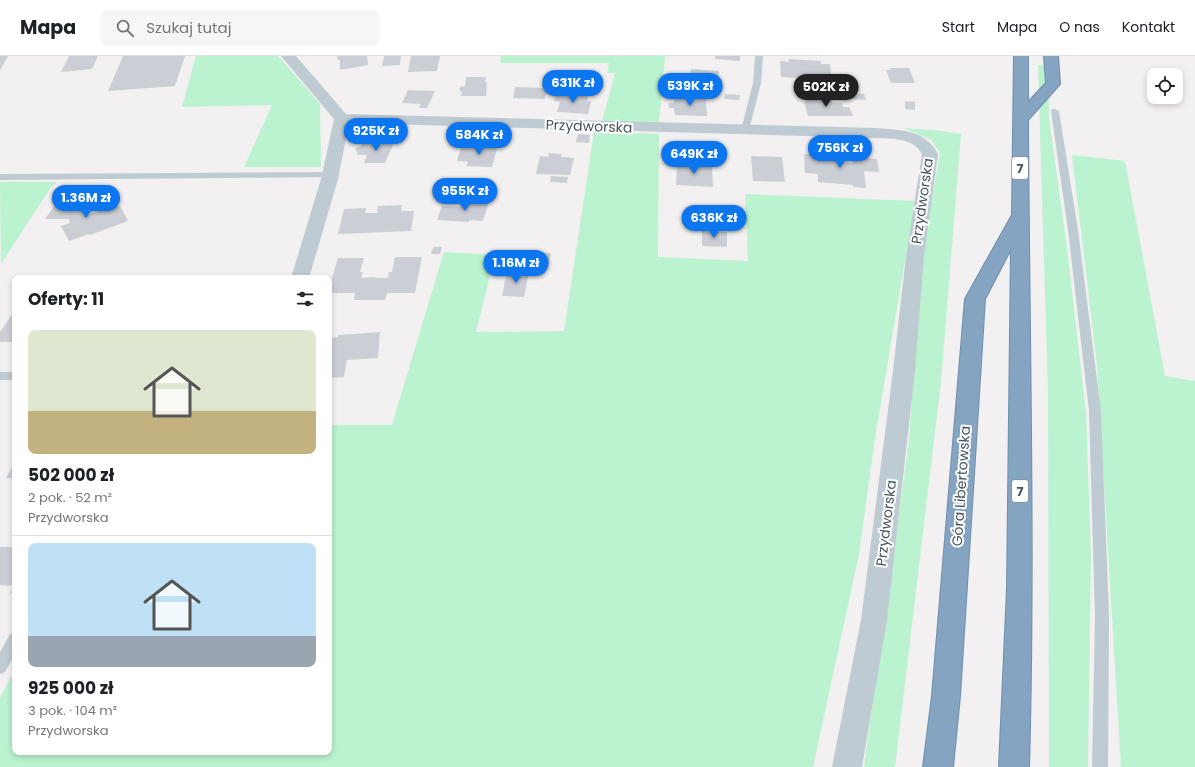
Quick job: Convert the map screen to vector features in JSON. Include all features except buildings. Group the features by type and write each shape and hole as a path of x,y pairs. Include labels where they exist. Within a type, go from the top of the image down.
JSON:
{"highway":[{"name":"Góra Libertowska","path":"1014,767 1018,701 1020,568 1021,56"},
{"path":"1020,120 1053,84 1051,56"},
{"name":"Góra Libertowska","path":"938,767 946,696 975,299 1020,216"}],"street":[{"path":"288,56 342,118 338,144 330,175 301,275"},
{"name":"Przydworska","path":"342,118 875,133 904,136 921,142 928,149 930,154 915,256 904,371 874,620 847,767"}],"lane":[{"path":"745,130 758,83 759,56"},
{"path":"1055,111 1073,230 1095,411 1102,616 1100,767"},
{"path":"0,177 330,175"},
{"path":"0,376 12,376"},
{"path":"0,667 12,645"}],"green space":[{"path":"196,56 278,56 320,104 321,167 244,167 272,105 182,107"},
{"path":"501,56 665,56 659,123 602,122 615,73 607,73 609,63 500,63"},
{"path":"1038,65 1048,66 1049,118 1067,248 1086,412 1091,556 1088,767 1049,767 1048,392"},
{"path":"904,128 961,134 941,382 895,767 864,767 909,441 922,256 940,153 931,140"},
{"path":"594,132 659,134 658,257 748,261 745,194 915,201 875,438 859,554 813,767 0,767 0,698 12,675 12,755 332,755 332,425 392,425 444,252 495,255 476,332 564,331"},
{"path":"1072,155 1125,161 1165,376 1195,381 1195,767 1121,767 1097,365"},
{"path":"0,182 57,182 51,187 1,264"}]}
